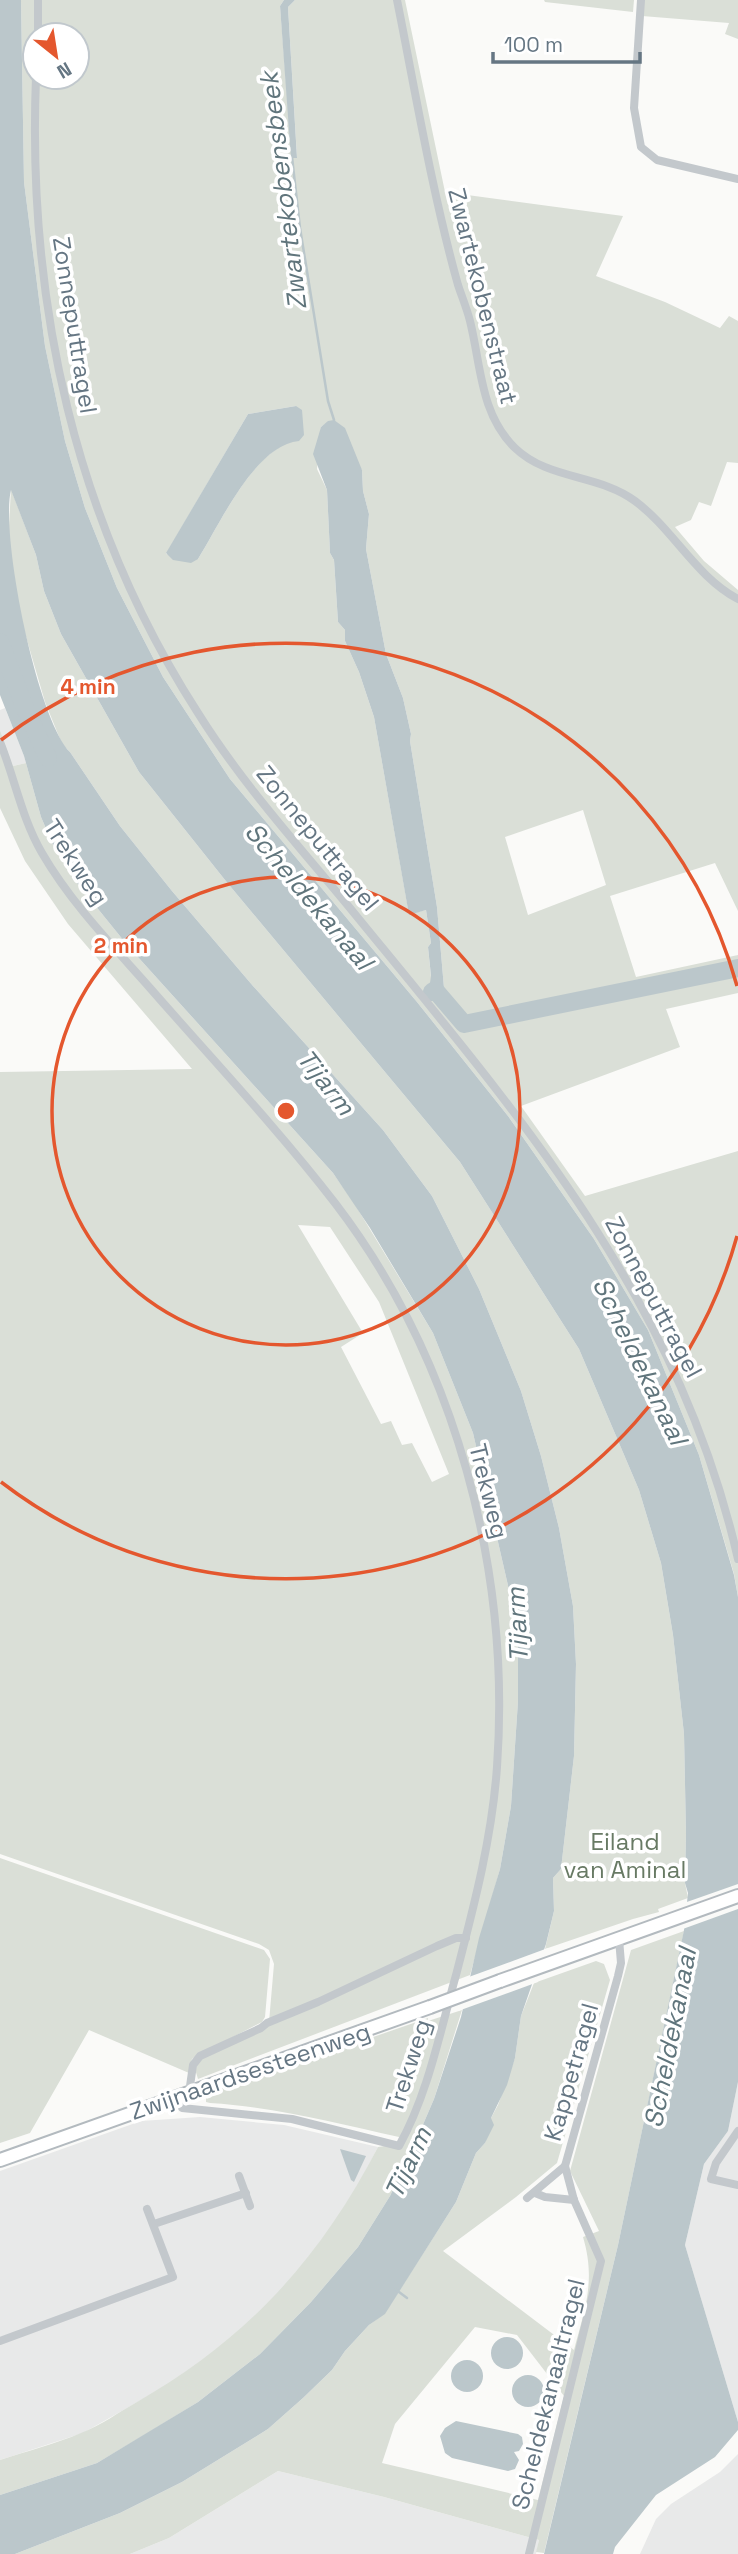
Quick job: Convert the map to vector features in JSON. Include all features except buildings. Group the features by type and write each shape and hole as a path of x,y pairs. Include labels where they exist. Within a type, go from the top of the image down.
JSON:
{"main road":[{"name":"Zwijnaardsesteenweg","path":"0,2160 738,1896"}],"street":[{"path":"37,0 38,21"},
{"name":"Zwartekobenstraat","path":"397,0 458,286 476,346 485,399 493,420 514,447 542,467 601,485 632,498 664,527 715,583 738,599"},
{"path":"640,0 634,108 641,147 657,160 738,179"},
{"name":"Zonneputtragel","path":"36,91 34,154 49,315 84,473 97,513 129,588 177,681 225,754 531,1133 602,1237 655,1330 682,1389 717,1481 738,1559"},
{"name":"Trekweg","path":"0,743 32,833 54,872 97,929 271,1127 341,1212 398,1303 442,1400 475,1503 490,1583 498,1652 497,1769 486,1852 466,1938 421,2096 399,2146 292,2119 183,2108 176,2098"},
{"path":"189,2093 193,2065 200,2056 456,1938 466,1938"},
{"name":"Kappetragel","path":"574,2200 531,2195 565,2166 618,1976 621,1963 619,1939"},
{"path":"738,2131 716,2164 711,2179 738,2185"},
{"name":"Scheldekanaaltragel","path":"529,2554 601,2261 574,2200 565,2166"},
{"path":"239,2176 250,2206"},
{"path":"154,2224 246,2193"},
{"path":"0,2341 173,2277 148,2209"}],"shaded area":[{"path":"5,708 26,763 13,766 0,730 0,710"},
{"path":"738,2082 738,2422 685,2245 704,2164 728,2131"},
{"path":"200,2117 284,2125 378,2147 331,2228 288,2283 240,2331 178,2379 83,2433 0,2460 0,2171 141,2121"},
{"path":"738,2454 738,2554 640,2554 656,2519 671,2504 720,2472"},
{"path":"278,2471 539,2540 536,2554 130,2554 169,2538"}],"green space":[{"path":"21,0 284,0 280,6 292,158 297,157 288,7 295,0 405,0 445,192 623,216 596,276 665,302 720,328 729,316 738,321 738,463 727,462 711,506 699,502 691,520 675,527 704,561 738,590 738,911 715,863 610,896 636,977 738,955 738,993 666,1009 680,1047 521,1106 585,1196 738,1151 738,1597 734,1574 699,1455 648,1330 594,1239 508,1116 417,1002 230,779 163,677 117,588 85,508 65,441 45,346 24,182 22,91 91,91 91,21 21,21","holes":["296,406 299,440 283,445 254,471 240,488 198,559 166,554 248,414","325,424 362,470 363,491 369,514 366,549 386,654 403,698 411,734 437,907 444,988 431,977 428,947 431,943 426,910 409,914 374,717 345,641 345,630 338,622 334,560 330,553 327,490 317,469 321,427","583,810 606,885 528,915 505,837"]},
{"path":"544,0 634,0 633,12"},
{"path":"643,0 738,0 738,39 725,34 729,23 642,16"},
{"name":"Eiland van Aminal","path":"11,489 36,555 44,591 61,634 139,772 225,880 460,1162 579,1349 639,1490 661,1563 673,1635 684,1734 685,1883 688,1898 658,1909 659,1912 545,1949 554,1911 553,1878 561,1869 574,1756 576,1664 573,1606 559,1528 521,1391 479,1289 432,1196 383,1130 253,986 172,891 120,826 62,744 45,702 20,616 8,544"},
{"path":"0,730 13,766 26,763 41,817 54,847 77,883 128,946 333,1173 354,1203 433,1333 473,1433 518,1629 518,1701 511,1806 500,1869 470,1975 198,2079 195,2069 199,2060 269,2022 274,1964 269,1950 259,1944 0,1854 0,1072 192,1069 68,924 25,861 0,808","holes":["298,1225 330,1227 379,1302 449,1474 432,1482 412,1443 402,1445 391,1421 381,1424 341,1347 363,1333"]},
{"path":"0,1858 264,1950 270,1959 265,2017 262,2022 196,2056 192,2059 189,2073 89,2030 30,2133 0,2143"},
{"path":"684,1931 618,2245 544,2553 536,2552 539,2540 278,2471 169,2538 130,2554 15,2554 120,2513 182,2482 268,2429 332,2370 369,2325 385,2313 456,2202 476,2153 485,2143 491,2118 515,2058 521,2016 534,1983 596,1961 604,1964 610,1980 557,2163 443,2251 574,2350 588,2294 589,2267 583,2237 599,2231 570,2171 631,1950","holes":["475,2327 517,2335 564,2396 538,2500 382,2463 395,2424"]},
{"path":"462,2010 434,2099 390,2196 358,2247 311,2302 260,2354 198,2402 97,2463 0,2495 0,2460 61,2441 102,2423 176,2378 246,2324 305,2261 355,2188 378,2147 398,2144 399,2137 282,2112 210,2103 206,2102 206,2095 428,2018 428,2021"}],"water":[{"name":"Scheldekanaal","path":"0,0 21,0 24,182 45,346 65,441 85,508 117,588 163,677 230,779 417,1002 508,1116 594,1239 648,1330 699,1455 734,1575 738,1597 738,2082 728,2131 704,2164 685,2245 738,2422 738,2430 715,2457 656,2495 615,2547 613,2554 544,2554 618,2245 684,1930 688,1893 685,1883 684,1734 673,1635 661,1563 639,1490 579,1349 460,1162 225,880 139,772 61,634 44,591 36,555 11,490 9,513 16,584 34,666 45,703 58,733 120,826 172,891 253,986 383,1130 432,1196 479,1289 521,1391 541,1456 559,1528 573,1606 576,1664 574,1756 561,1869 553,1878 554,1911 546,1944 521,2016 515,2058 507,2085 491,2118 494,2125 485,2143 476,2153 456,2202 385,2314 369,2325 332,2370 268,2429 182,2482 120,2513 15,2554 0,2554 0,2495 97,2463 198,2402 260,2354 311,2302 358,2247 390,2196 434,2099 461,2017 479,1938 500,1869 511,1806 518,1701 518,1629 473,1433 433,1333 370,1228 333,1173 128,946 77,883 54,847 41,817 24,756 0,695"},
{"path":"284,0 295,0 288,7 297,158 291,158 280,6"},
{"path":"296,406 302,410 304,435 299,441 283,446 268,456 254,471 240,488 198,559 191,563 173,560 166,553 248,414"},
{"path":"334,420 345,428 362,470 363,491 369,514 366,549 386,654 403,698 411,734 437,907 444,988 435,990 430,983 428,947 431,943 426,910 409,915 374,717 345,641 345,630 338,622 334,560 330,553 327,490 313,454 321,427"},
{"path":"340,2149 366,2156 354,2182 351,2180"},
{"path":"507,2337 518,2342 523,2353 518,2364 507,2369 496,2364 491,2353 496,2342"},
{"path":"467,2360 478,2365 483,2376 478,2387 467,2392 456,2387 451,2376 456,2365"},
{"path":"528,2375 539,2380 544,2391 539,2402 528,2407 517,2402 512,2391 517,2380"},
{"path":"456,2421 522,2437 523,2444 519,2451 514,2452 519,2460 515,2469 508,2471 452,2458 445,2453 440,2436 445,2428"}],"pier":[{"path":"738,1884 738,1909 680,1930 684,1903"},
{"path":"548,1948 538,1982 458,2011 466,1978"}],"waterway":[{"name":"Zwartekobensbeek","path":"292,157 300,228 328,401 334,420"},
{"name":"Tijarm","path":"0,642 25,708 48,758"},
{"path":"432,992 435,990 464,1024 738,968"},
{"path":"395,2289 407,2298"}]}
